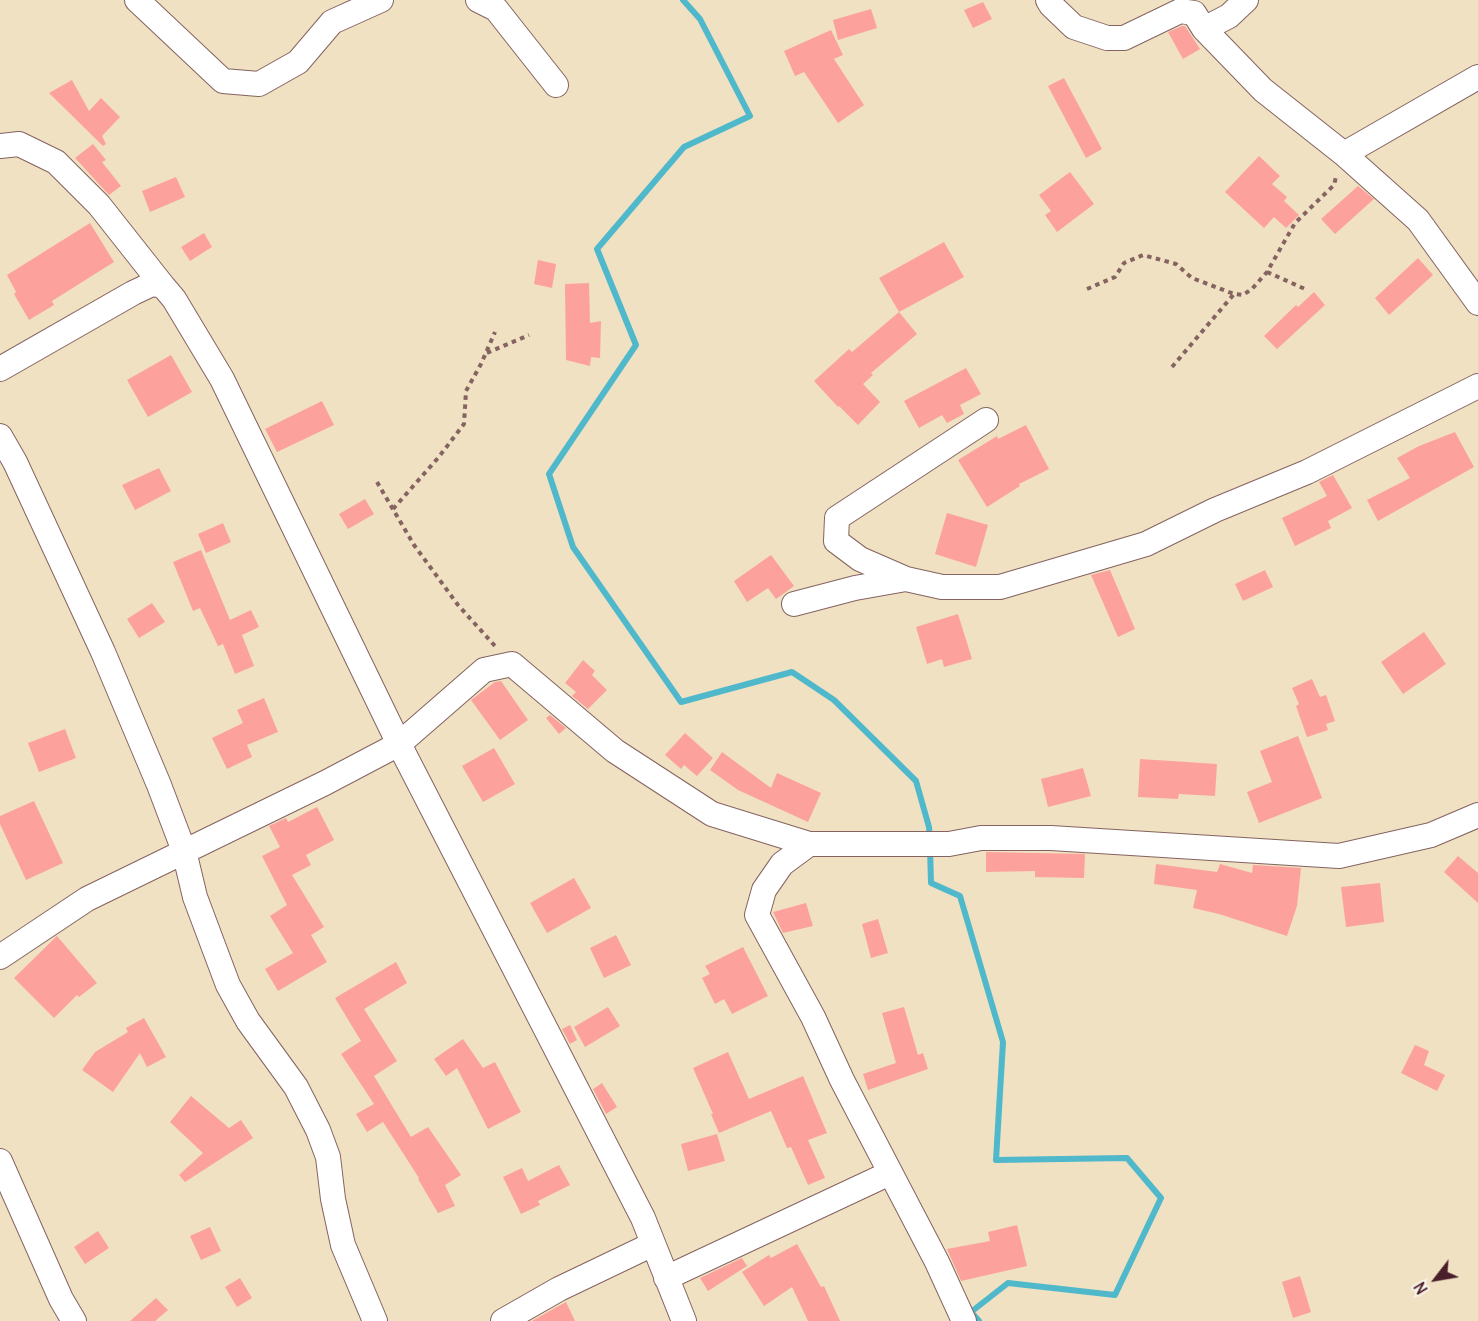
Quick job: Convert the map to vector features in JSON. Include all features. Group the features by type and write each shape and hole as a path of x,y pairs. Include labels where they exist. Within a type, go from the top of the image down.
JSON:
{"street":[{"path":"137,0 224,81 259,84 298,62 332,22 381,0"},
{"path":"478,0 496,9 556,85"},
{"path":"1048,0 1074,27 1107,38 1124,38 1180,10 1194,13 1204,29 1263,90 1344,154 1418,220 1478,303"},
{"path":"1204,29 1229,16 1246,0"},
{"path":"1344,154 1478,77"},
{"path":"0,146 19,144 56,162 99,205 174,299 222,379 399,744 643,1218 684,1321"},
{"path":"0,369 133,293 152,284 163,286"},
{"path":"986,420 837,518 836,541 860,559 906,579 942,587 1000,587 1146,544 1215,510 1307,472 1478,386"},
{"path":"0,436 15,462 103,652 159,785 184,850 195,897 228,985 248,1021 296,1088 318,1130 328,1157 333,1199 343,1245 375,1321"},
{"path":"794,604 855,588 906,579"},
{"path":"0,957 87,899 326,783 399,744 484,670 512,664 615,751 712,814 809,844 916,842 949,844 981,838 1051,838 1339,856 1431,836 1478,815"},
{"path":"809,844 782,864 764,890 757,915 813,1017 842,1080 937,1262 964,1321"},
{"path":"0,1161 61,1299 74,1321"},
{"path":"666,1278 890,1173"},
{"path":"503,1321 559,1289 653,1244"}],"path":[{"path":"1087,289 1115,277 1124,263 1143,255 1176,264 1192,278 1234,294 1243,295 1252,290 1268,272 1295,223 1334,185 1344,154"},
{"path":"1268,272 1305,289"},
{"path":"1172,367 1234,294"},
{"path":"393,509 438,458 464,424 466,391 495,332"},
{"path":"486,353 530,335"},
{"path":"377,482 414,545 458,605 512,664"}],"building":[{"path":"983,2 992,19 973,28 964,10"},
{"path":"871,9 877,28 838,40 833,20"},
{"path":"1185,26 1200,49 1183,59 1168,32"},
{"path":"831,30 843,55 834,59 864,105 838,123 804,72 795,76 784,51"},
{"path":"1064,78 1102,149 1086,158 1048,86"},
{"path":"72,80 89,111 101,98 120,117 102,136 106,144 103,146 49,93"},
{"path":"93,144 106,160 102,162 121,186 109,195 75,158"},
{"path":"1259,156 1280,176 1272,184 1287,197 1284,201 1299,215 1286,228 1274,217 1264,228 1225,192"},
{"path":"1070,172 1094,204 1057,232 1045,215 1051,211 1039,195"},
{"path":"176,177 185,197 150,212 142,191"},
{"path":"1358,186 1374,199 1335,234 1321,219"},
{"path":"90,223 114,262 52,301 54,305 29,320 14,294 16,292 7,275"},
{"path":"204,233 212,247 190,261 181,247"},
{"path":"944,242 964,277 899,312 879,278"},
{"path":"1418,258 1433,275 1389,315 1375,298"},
{"path":"538,260 556,264 552,288 534,284"},
{"path":"589,283 590,323 601,321 600,358 591,357 590,366 566,360 565,284"},
{"path":"1314,292 1325,305 1277,349 1264,336 1296,305 1298,307"},
{"path":"899,312 917,334 871,373 873,375 863,384 880,402 858,425 814,381 849,349 852,352"},
{"path":"171,355 192,392 148,417 127,380"},
{"path":"966,368 981,394 960,405 964,414 947,423 942,415 919,428 904,401"},
{"path":"322,401 334,425 277,452 265,429"},
{"path":"1026,425 1049,469 1019,484 1020,486 987,507 958,460 997,436 998,439"},
{"path":"1455,432 1474,467 1378,521 1367,500 1410,478 1397,458 1419,446"},
{"path":"159,468 171,491 135,510 122,485"},
{"path":"1333,475 1352,508 1328,521 1331,528 1295,546 1282,518 1327,496 1319,482"},
{"path":"365,499 374,514 348,529 339,514"},
{"path":"947,513 988,525 976,567 935,554"},
{"path":"223,523 231,542 206,553 198,534"},
{"path":"201,550 230,620 251,610 259,627 242,635 254,666 235,674 223,644 218,646 200,608 193,611 173,562"},
{"path":"771,555 794,586 776,599 768,588 747,602 734,581"},
{"path":"1110,570 1135,629 1118,637 1091,575"},
{"path":"1265,570 1273,587 1243,601 1235,584"},
{"path":"152,603 165,622 139,638 127,619"},
{"path":"958,614 972,659 944,667 942,659 927,664 916,627"},
{"path":"1424,632 1446,664 1403,694 1381,662"},
{"path":"583,660 595,671 592,675 607,690 588,709 572,696 576,692 565,683"},
{"path":"1312,679 1320,697 1326,695 1335,721 1326,724 1328,730 1307,737 1296,706 1299,704 1292,688"},
{"path":"501,681 528,720 500,740 471,700 495,682"},
{"path":"264,698 278,732 247,745 252,757 227,769 212,738 243,723 237,710"},
{"path":"550,715 566,728 559,734 546,718"},
{"path":"65,729 76,758 39,772 28,743"},
{"path":"685,733 713,758 697,776 684,765 681,769 665,755"},
{"path":"1298,736 1322,798 1259,823 1247,792 1272,782 1260,751"},
{"path":"494,748 515,784 483,802 462,766"},
{"path":"722,752 771,788 777,773 821,793 808,822 738,790 710,770"},
{"path":"1140,759 1217,764 1215,796 1179,794 1178,799 1138,797"},
{"path":"1083,768 1091,796 1048,807 1041,779"},
{"path":"34,801 63,863 26,880 0,824 0,816"},
{"path":"317,807 334,840 306,855 311,865 292,875 324,927 311,935 327,962 278,991 265,969 293,953 270,916 287,905 262,856 280,847 269,826 286,818 288,822"},
{"path":"986,852 1085,854 1084,878 1035,877 1035,871 986,872"},
{"path":"1458,856 1478,873 1478,903 1444,872"},
{"path":"1156,864 1217,872 1220,864 1252,873 1253,865 1301,868 1297,906 1287,936 1193,908 1197,890 1154,884"},
{"path":"574,878 591,908 547,933 530,903"},
{"path":"1380,883 1384,922 1346,927 1341,887"},
{"path":"806,903 813,926 783,933 773,912"},
{"path":"878,919 888,953 871,958 862,924"},
{"path":"616,935 631,965 604,978 590,948"},
{"path":"57,936 97,983 79,997 77,995 54,1018 14,978"},
{"path":"743,947 768,996 732,1014 724,999 715,1004 702,978 710,974 705,966"},
{"path":"396,962 407,983 364,1009 397,1061 374,1076 411,1137 428,1127 461,1175 445,1185 455,1206 438,1213 419,1178 383,1122 367,1132 356,1114 374,1104 341,1054 361,1041 335,998"},
{"path":"608,1007 620,1026 585,1047 574,1027"},
{"path":"904,1007 918,1055 923,1053 928,1069 868,1090 863,1074 896,1063 882,1013"},
{"path":"144,1018 166,1057 147,1067 140,1053 113,1092 82,1070 95,1052 128,1032 126,1028"},
{"path":"570,1025 577,1040 570,1044 562,1029"},
{"path":"463,1039 483,1068 495,1062 521,1112 488,1129 457,1068 446,1076 434,1059"},
{"path":"1415,1045 1429,1051 1424,1065 1445,1075 1437,1091 1401,1073"},
{"path":"728,1052 749,1099 803,1076 827,1133 808,1140 825,1178 808,1185 791,1147 787,1148 771,1111 719,1133 693,1068"},
{"path":"602,1083 617,1107 606,1114 593,1089"},
{"path":"191,1096 229,1128 241,1120 253,1138 185,1182 179,1175 203,1153 170,1122"},
{"path":"717,1134 725,1161 688,1171 681,1144"},
{"path":"559,1165 570,1185 538,1201 540,1205 521,1214 503,1177 522,1168 528,1181"},
{"path":"1017,1225 1027,1266 961,1281 947,1249 990,1241 988,1232"},
{"path":"210,1227 221,1251 201,1260 190,1236"},
{"path":"98,1231 109,1248 85,1264 74,1247"},
{"path":"797,1244 821,1287 824,1286 840,1321 808,1321 792,1287 764,1306 742,1272 769,1255 771,1258"},
{"path":"742,1258 747,1266 708,1291 700,1278"},
{"path":"1300,1276 1311,1312 1293,1318 1282,1282"},
{"path":"240,1278 252,1298 237,1307 225,1287"},
{"path":"156,1298 168,1310 155,1321 130,1321"},
{"path":"566,1302 575,1321 532,1321 555,1308"}],"waterway":[{"path":"683,0 700,19 750,116 684,147 597,249 636,345 549,474 573,547 681,702 792,672 834,700 916,781 930,838"},
{"path":"930,848 931,883 960,896 1003,1042 996,1160 1127,1158 1161,1198 1115,1295 1008,1283 971,1312 979,1321"}]}
